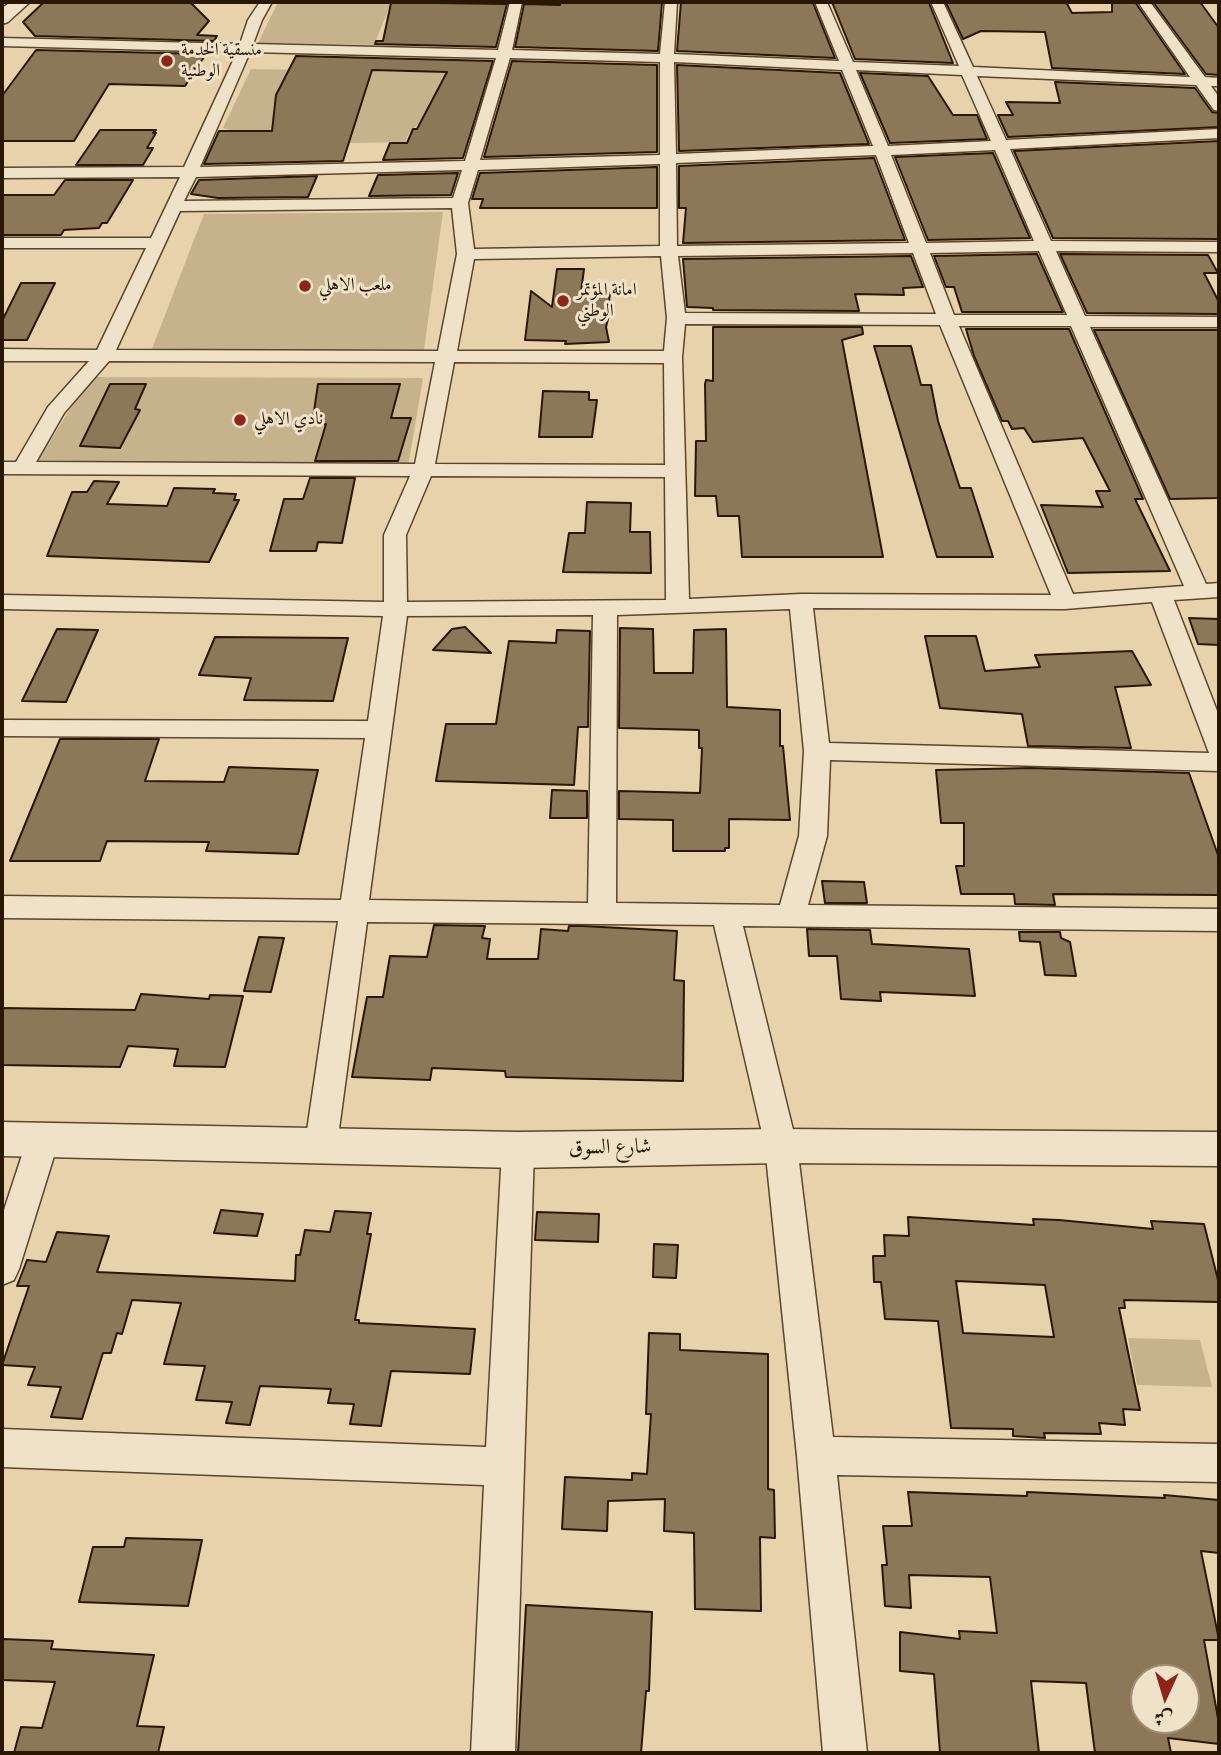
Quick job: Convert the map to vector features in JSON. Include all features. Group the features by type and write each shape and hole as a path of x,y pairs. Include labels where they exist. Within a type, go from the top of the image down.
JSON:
{"street":[{"path":"2,19 8,10 22,2"},
{"path":"8,469 104,355 189,174 255,20 266,2"},
{"path":"321,1144 356,911 396,608 395,535 424,469 466,254 460,203 516,2"},
{"path":"671,2 667,58 668,251 676,318 673,357 678,607"},
{"path":"821,2 947,318 1065,602"},
{"path":"2,602 396,608 678,607 801,601 1065,602 1209,591 1078,321 937,2"},
{"path":"1144,2 1219,107"},
{"path":"2,42 667,58 1219,82"},
{"path":"1187,62 1209,62"},
{"path":"2,173 189,174 668,159 1001,146 1219,133"},
{"path":"174,206 460,203"},
{"path":"2,243 156,243"},
{"path":"466,254 1045,246 1219,247"},
{"path":"676,318 1219,321"},
{"path":"2,355 673,357"},
{"path":"8,469 677,471"},
{"path":"1161,596 1219,749"},
{"path":"791,915 813,836 817,751 801,601"},
{"path":"602,914 605,607"},
{"path":"2,728 380,730"},
{"path":"817,751 1219,762"},
{"path":"2,907 1219,920"},
{"path":"726,915 781,1146 816,1456 845,1753"},
{"name":"شارع السوق","path":"2,1139 518,1150 781,1146 1219,1149"},
{"path":"2,1269 43,1140"},
{"path":"493,1753 518,1150"},
{"path":"2,1448 504,1467"},
{"path":"816,1456 1219,1463"}],"shaded area":[{"path":"278,2 391,3 374,45 258,43"},
{"path":"251,69 470,73 409,133 405,142 250,145 245,134 223,128"},
{"name":"ملعب الاهلي","path":"443,212 423,357 148,359 204,214"},
{"name":"نادي الاهلي","path":"90,377 423,378 408,467 37,462"},
{"path":"1128,1338 1200,1340 1212,1387 1137,1385"}],"building":[{"path":"44,2 191,3 209,21 197,35 217,36 214,41 35,36 23,22"},
{"path":"681,2 813,3 835,58 677,51"},
{"path":"832,2 929,3 953,63 855,59"},
{"path":"1066,2 1072,13 1112,12 1112,2 1135,2 1185,74 1052,68 1045,32 981,31 963,39 946,3"},
{"path":"1153,2 1200,2 1219,28 1219,75 1206,74"},
{"path":"391,3 507,4 496,47 375,44 376,41 383,41"},
{"path":"662,3 658,51 515,47 524,4"},
{"path":"36,50 206,54 185,86 109,84 74,141 2,141 2,96"},
{"path":"296,56 493,61 463,158 383,160 390,143 407,143 447,72 372,70 343,161 204,164 219,131 272,131 276,95"},
{"path":"512,61 657,65 657,152 484,157"},
{"path":"677,65 840,73 869,144 679,151"},
{"path":"860,73 928,76 953,115 977,115 987,139 890,143"},
{"path":"1055,82 1195,88 1212,112 1219,113 1219,127 1008,137 998,115 1013,115 1006,102 1060,103"},
{"path":"100,130 156,130 153,133 156,133 147,148 153,148 143,165 76,165"},
{"path":"1219,141 1219,239 1053,238 1014,151"},
{"path":"993,153 1030,238 928,240 895,157"},
{"path":"874,158 905,240 683,243 686,208 679,208 679,166"},
{"path":"657,167 657,208 480,208 483,199 472,199 480,173"},
{"path":"458,173 451,195 369,196 378,175"},
{"path":"317,176 308,197 218,198 191,194 199,180"},
{"path":"65,180 133,180 107,223 102,223 99,228 64,230 61,235 2,235 2,195 54,195"},
{"path":"1037,254 1063,312 962,312 954,287 946,287 934,256"},
{"path":"1060,254 1208,255 1218,273 1204,273 1219,302 1219,314 1087,313"},
{"path":"911,256 923,287 903,288 904,295 855,294 859,311 713,310 687,307 683,259"},
{"path":"557,269 584,269 581,292 610,293 609,302 612,303 606,327 609,342 565,344 566,341 525,340 531,291 552,307"},
{"path":"21,283 55,283 27,340 2,340 2,321"},
{"path":"713,327 862,327 863,334 842,340 883,557 742,557 739,516 718,516 716,496 695,496 696,441 706,441 705,384 706,380 713,381"},
{"path":"966,329 1069,329 1143,499 1135,499 1170,571 1068,573 1041,505 1103,507 1096,491 1110,491 1083,438 1033,442 1024,428 1012,429 1008,421 1002,421 974,356"},
{"path":"1094,330 1219,330 1219,498 1170,499"},
{"path":"874,346 911,346 921,385 931,385 938,421 960,488 971,488 993,557 937,557"},
{"path":"110,384 146,384 135,409 140,410 120,448 80,446"},
{"path":"318,384 400,384 391,418 411,418 398,461 315,461 326,424 312,425"},
{"path":"543,391 589,392 589,400 597,400 592,437 539,437"},
{"path":"310,478 355,478 342,543 318,542 316,551 270,551 284,499 303,499"},
{"path":"94,481 119,482 107,504 167,506 174,488 215,489 213,493 236,494 234,500 239,500 209,562 47,556 72,492 87,492"},
{"path":"587,502 631,503 630,532 650,532 651,573 563,572 569,533 585,533"},
{"path":"1189,618 1219,619 1219,645 1198,644"},
{"path":"465,627 491,653 433,650 452,629"},
{"path":"620,628 653,629 654,673 693,673 694,630 726,629 727,707 780,710 780,746 783,746 790,820 729,819 729,848 725,848 725,851 673,851 673,820 619,819 619,791 700,793 702,748 699,748 699,730 619,728"},
{"path":"57,629 98,630 66,702 22,701"},
{"path":"557,630 590,631 588,727 578,727 574,785 436,781 446,724 496,724 509,641 556,643"},
{"path":"925,636 976,636 985,671 1040,667 1035,655 1132,651 1151,685 1115,687 1131,748 1028,746 1022,714 940,708"},
{"path":"215,637 348,638 333,701 244,700 251,678 199,675"},
{"path":"60,739 159,739 145,781 224,782 229,767 318,770 298,854 206,851 209,842 107,841 100,861 10,861"},
{"path":"1032,768 1189,773 1219,858 1219,895 1053,894 1055,905 1015,904 1014,894 961,894 956,866 964,866 964,823 941,823 936,770"},
{"path":"552,790 587,791 587,818 550,818"},
{"path":"822,881 864,882 867,903 825,903"},
{"path":"434,925 485,926 482,938 490,939 487,959 538,959 541,929 568,931 569,926 583,926 677,931 674,980 684,981 683,1081 506,1077 505,1071 432,1068 430,1080 352,1077 367,997 383,997 390,956 427,957"},
{"path":"807,929 870,930 872,944 969,949 975,996 880,992 881,1001 841,999 837,956 809,956"},
{"path":"1019,932 1060,932 1061,938 1070,942 1076,976 1045,975 1040,942 1020,941"},
{"path":"259,937 284,938 271,992 244,991"},
{"path":"141,994 209,999 210,995 243,996 225,1067 174,1066 178,1049 128,1046 120,1067 2,1065 2,1008 135,1010"},
{"path":"221,1210 263,1214 257,1236 214,1233"},
{"path":"335,1211 371,1213 367,1234 371,1234 355,1320 359,1320 359,1323 475,1329 470,1374 391,1371 381,1426 350,1424 354,1404 328,1403 331,1389 260,1386 250,1425 226,1423 232,1402 196,1400 205,1366 164,1364 181,1303 132,1300 122,1334 117,1333 111,1353 103,1353 82,1419 51,1417 61,1387 28,1385 35,1367 2,1365 29,1286 17,1286 27,1260 46,1262 57,1232 109,1236 97,1272 295,1281 296,1255 300,1255 305,1230 330,1232"},
{"path":"537,1212 599,1214 598,1242 535,1240"},
{"path":"908,1217 1034,1225 1033,1219 1059,1220 1153,1229 1151,1221 1204,1224 1219,1284 1219,1302 1124,1300 1125,1308 1119,1308 1140,1410 1123,1409 1125,1425 1099,1423 1101,1434 1044,1433 1045,1438 1013,1436 1013,1429 951,1428 938,1321 885,1319 881,1282 874,1282 873,1256 885,1256 884,1235 909,1236","holes":["956,1281 1045,1285 1054,1337 963,1333"]},
{"path":"654,1244 678,1245 676,1278 653,1277"},
{"path":"649,1333 680,1334 680,1350 768,1354 768,1489 774,1490 775,1538 760,1537 761,1611 695,1609 694,1533 664,1531 665,1499 608,1501 607,1531 562,1529 565,1477 632,1480 632,1473 647,1474 651,1414 646,1414"},
{"path":"908,1492 1027,1496 1027,1492 1165,1498 1164,1495 1219,1500 1219,1553 1201,1551 1219,1640 1204,1640 1219,1724 1219,1744 1168,1738 1171,1753 1095,1753 1086,1683 1031,1681 1039,1753 940,1753 934,1674 900,1671 900,1632 960,1639 959,1631 997,1633 990,1577 909,1575 911,1608 885,1606 882,1565 887,1565 883,1526 912,1526"},
{"path":"126,1538 202,1540 188,1606 79,1602 93,1547 124,1547"},
{"path":"526,1605 652,1612 649,1691 646,1691 641,1753 518,1753"},
{"path":"2,1639 53,1641 51,1649 154,1655 137,1726 164,1727 158,1753 14,1753 21,1727 42,1728 55,1682 2,1680"}],"place":[{"name":"منسقية الخدمة الوطنية","path":"167,61"},
{"name":"ملعب الاهلي","path":"305,286"},
{"name":"امانة المؤتمر الوطني","path":"563,301"},
{"name":"نادي الاهلي","path":"240,420"}]}
